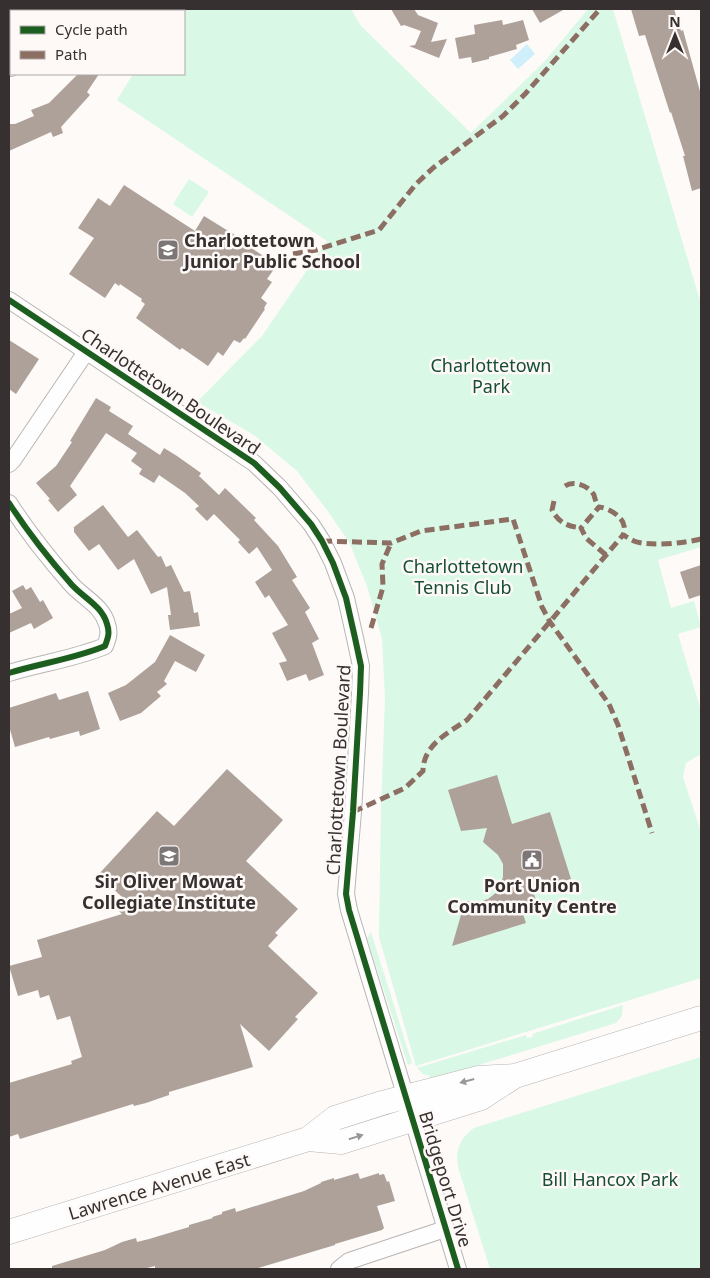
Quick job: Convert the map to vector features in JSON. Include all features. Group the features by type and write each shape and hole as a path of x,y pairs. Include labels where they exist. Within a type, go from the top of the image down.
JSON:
{"main road":[{"name":"Lawrence Avenue East","path":"9,1232 308,1139 335,1118 478,1078 515,1076 701,1018"},
{"name":"Lawrence Avenue East","path":"308,1139 341,1142 481,1098 515,1076"}],"street":[{"name":"Charlottetown Boulevard","path":"9,300 254,463 280,488 310,524 333,562 346,598 361,666 353,812 346,894 354,930 380,1009 405,1097"},
{"path":"9,464 86,352"},
{"path":"9,502 73,586 96,606 107,624 109,635 104,646 89,653 9,673"},
{"name":"Bridgeport Drive","path":"405,1097 458,1269"},
{"path":"339,1269 348,1261 445,1229"}],"green space":[{"name":"Charlottetown Park","path":"351,9 361,26 471,133 545,61 588,9 613,9 701,304 701,547 658,560 671,608 694,601 701,627 678,634 701,711 701,754 686,763 683,777 701,832 701,978 416,1066 379,937 385,699 382,639 367,586 349,542 297,471 254,435 197,402 262,336 327,241 117,100 132,75 185,75 185,10 174,10"},
{"path":"189,179 209,192 192,217 173,204"},
{"path":"371,932 412,1063 408,1065 367,938"},
{"path":"623,1005 622,1016 616,1023 436,1078 429,1078 430,1076 423,1074 417,1068 526,1035 527,1038 533,1037 532,1034"},
{"name":"Bill Hancox Park","path":"701,1057 701,1269 490,1269 458,1167 458,1150 465,1136 474,1128"}],"water":[{"path":"527,44 535,54 518,69 510,60"}],"building":[{"path":"391,9 414,9 418,15 438,23 431,42 447,39 439,58 409,46 415,45 421,31 404,25 401,26"},
{"path":"532,9 565,9 540,23"},
{"path":"631,9 674,9 681,31 683,30 701,95 701,188 692,191 683,156 685,156 671,112 645,35 639,36"},
{"path":"502,20 503,25 523,20 529,40 516,45 517,49 489,57 489,59 472,63 471,57 459,59 455,38 475,34 474,25"},
{"path":"77,75 98,75 87,92 90,95 61,127 63,133 53,137 51,132 9,151 9,124 15,124 34,116 31,110 49,103"},
{"path":"124,185 195,231 204,216 251,245 250,247 277,265 267,279 272,282 261,298 267,303 265,309 245,339 240,343 234,340 223,356 218,352 208,366 182,348 180,350 136,318 145,304 141,301 142,299 120,284 119,286 115,283 105,298 69,274 94,238 78,228 98,198 110,206"},
{"path":"9,340 39,359 16,394 9,389"},
{"path":"96,398 111,407 109,411 133,426 128,434 160,455 164,448 177,456 201,473 199,476 219,495 225,488 256,518 254,520 278,546 297,577 292,580 310,608 305,612 319,639 312,643 324,675 309,681 306,674 287,681 279,663 287,661 272,633 288,625 269,595 265,598 255,582 272,570 257,547 249,554 238,542 240,540 214,514 207,521 195,509 199,506 185,493 159,475 154,483 139,474 142,469 131,461 137,453 106,433 70,486 77,495 58,512 48,500 50,499 36,483 56,466 72,442 70,441"},
{"path":"103,505 128,537 137,530 158,557 161,556 166,567 171,565 184,592 190,591 194,613 198,612 200,626 170,630 168,615 171,615 167,587 151,594 134,559 118,570 99,544 89,551 74,532 74,527"},
{"path":"701,565 701,595 689,599 680,572"},
{"path":"23,585 26,590 31,587 40,602 43,600 53,618 34,629 31,623 9,633 9,614 22,608 12,591"},
{"path":"170,635 205,655 196,672 175,661 164,681 167,684 157,692 161,696 141,713 120,721 108,693 126,685 155,662"},
{"path":"88,691 100,729 80,736 79,731 50,739 49,737 15,747 9,726 9,708 56,693 59,700"},
{"name":"Sir Oliver Mowat Collegiate Institute","path":"227,769 283,820 246,861 298,909 275,933 278,935 268,946 318,993 295,1017 298,1019 269,1051 240,1024 253,1067 169,1092 169,1095 146,1103 134,1106 133,1104 20,1139 18,1134 9,1137 9,1083 72,1064 71,1061 82,1057 70,1016 57,1020 49,995 40,998 38,990 18,996 9,966 42,957 37,940 122,914 114,906 122,897 98,875 157,811 174,826"},
{"name":"Port Union Community Centre","path":"497,775 512,824 550,812 571,879 533,891 538,906 522,911 526,923 452,946 465,901 479,902 488,899 497,892 503,877 503,864 498,855 483,842 487,828 461,831 448,790"},
{"path":"358,1173 360,1179 379,1173 379,1175 384,1174 387,1182 389,1181 395,1201 377,1206 384,1228 382,1230 255,1269 155,1269 155,1266 143,1269 52,1269 52,1266 105,1250 122,1242 136,1238 137,1242 149,1239 189,1227 189,1225 222,1214 222,1212 235,1208 236,1212 304,1191 321,1182"}],"marked path":[{"path":"293,254 316,250 379,230 416,184 433,168 503,116 525,94 600,9"},
{"path":"565,486 577,484 585,487 592,492 599,507"},
{"path":"554,501 552,510 558,518 568,525 581,528"},
{"path":"606,555 586,538 581,528 599,507 611,511 621,519 624,527 623,535"},
{"path":"322,541 391,543 421,531 513,519 542,607 550,622 609,704 618,725 652,833"},
{"path":"353,812 405,788 423,771 424,762 432,747 445,735 467,720 623,535 634,541 649,544 677,543 701,539"},
{"path":"371,628 383,587 382,564 391,543"}],"cycle path":[{"path":"9,300 254,463 280,488 311,524 333,563 346,598 361,666 353,812 346,894 349,910 458,1269"},
{"path":"9,503 55,565 72,585 101,612 105,618 108,633 105,646 9,673"}],"place":[{"name":"Charlottetown Junior Public School","path":"168,250"},
{"name":"Sir Oliver Mowat Collegiate Institute","path":"169,856"},
{"name":"Port Union Community Centre","path":"532,860"}],"park label":[{"name":"Charlottetown Tennis Club","path":"463,576"}]}
